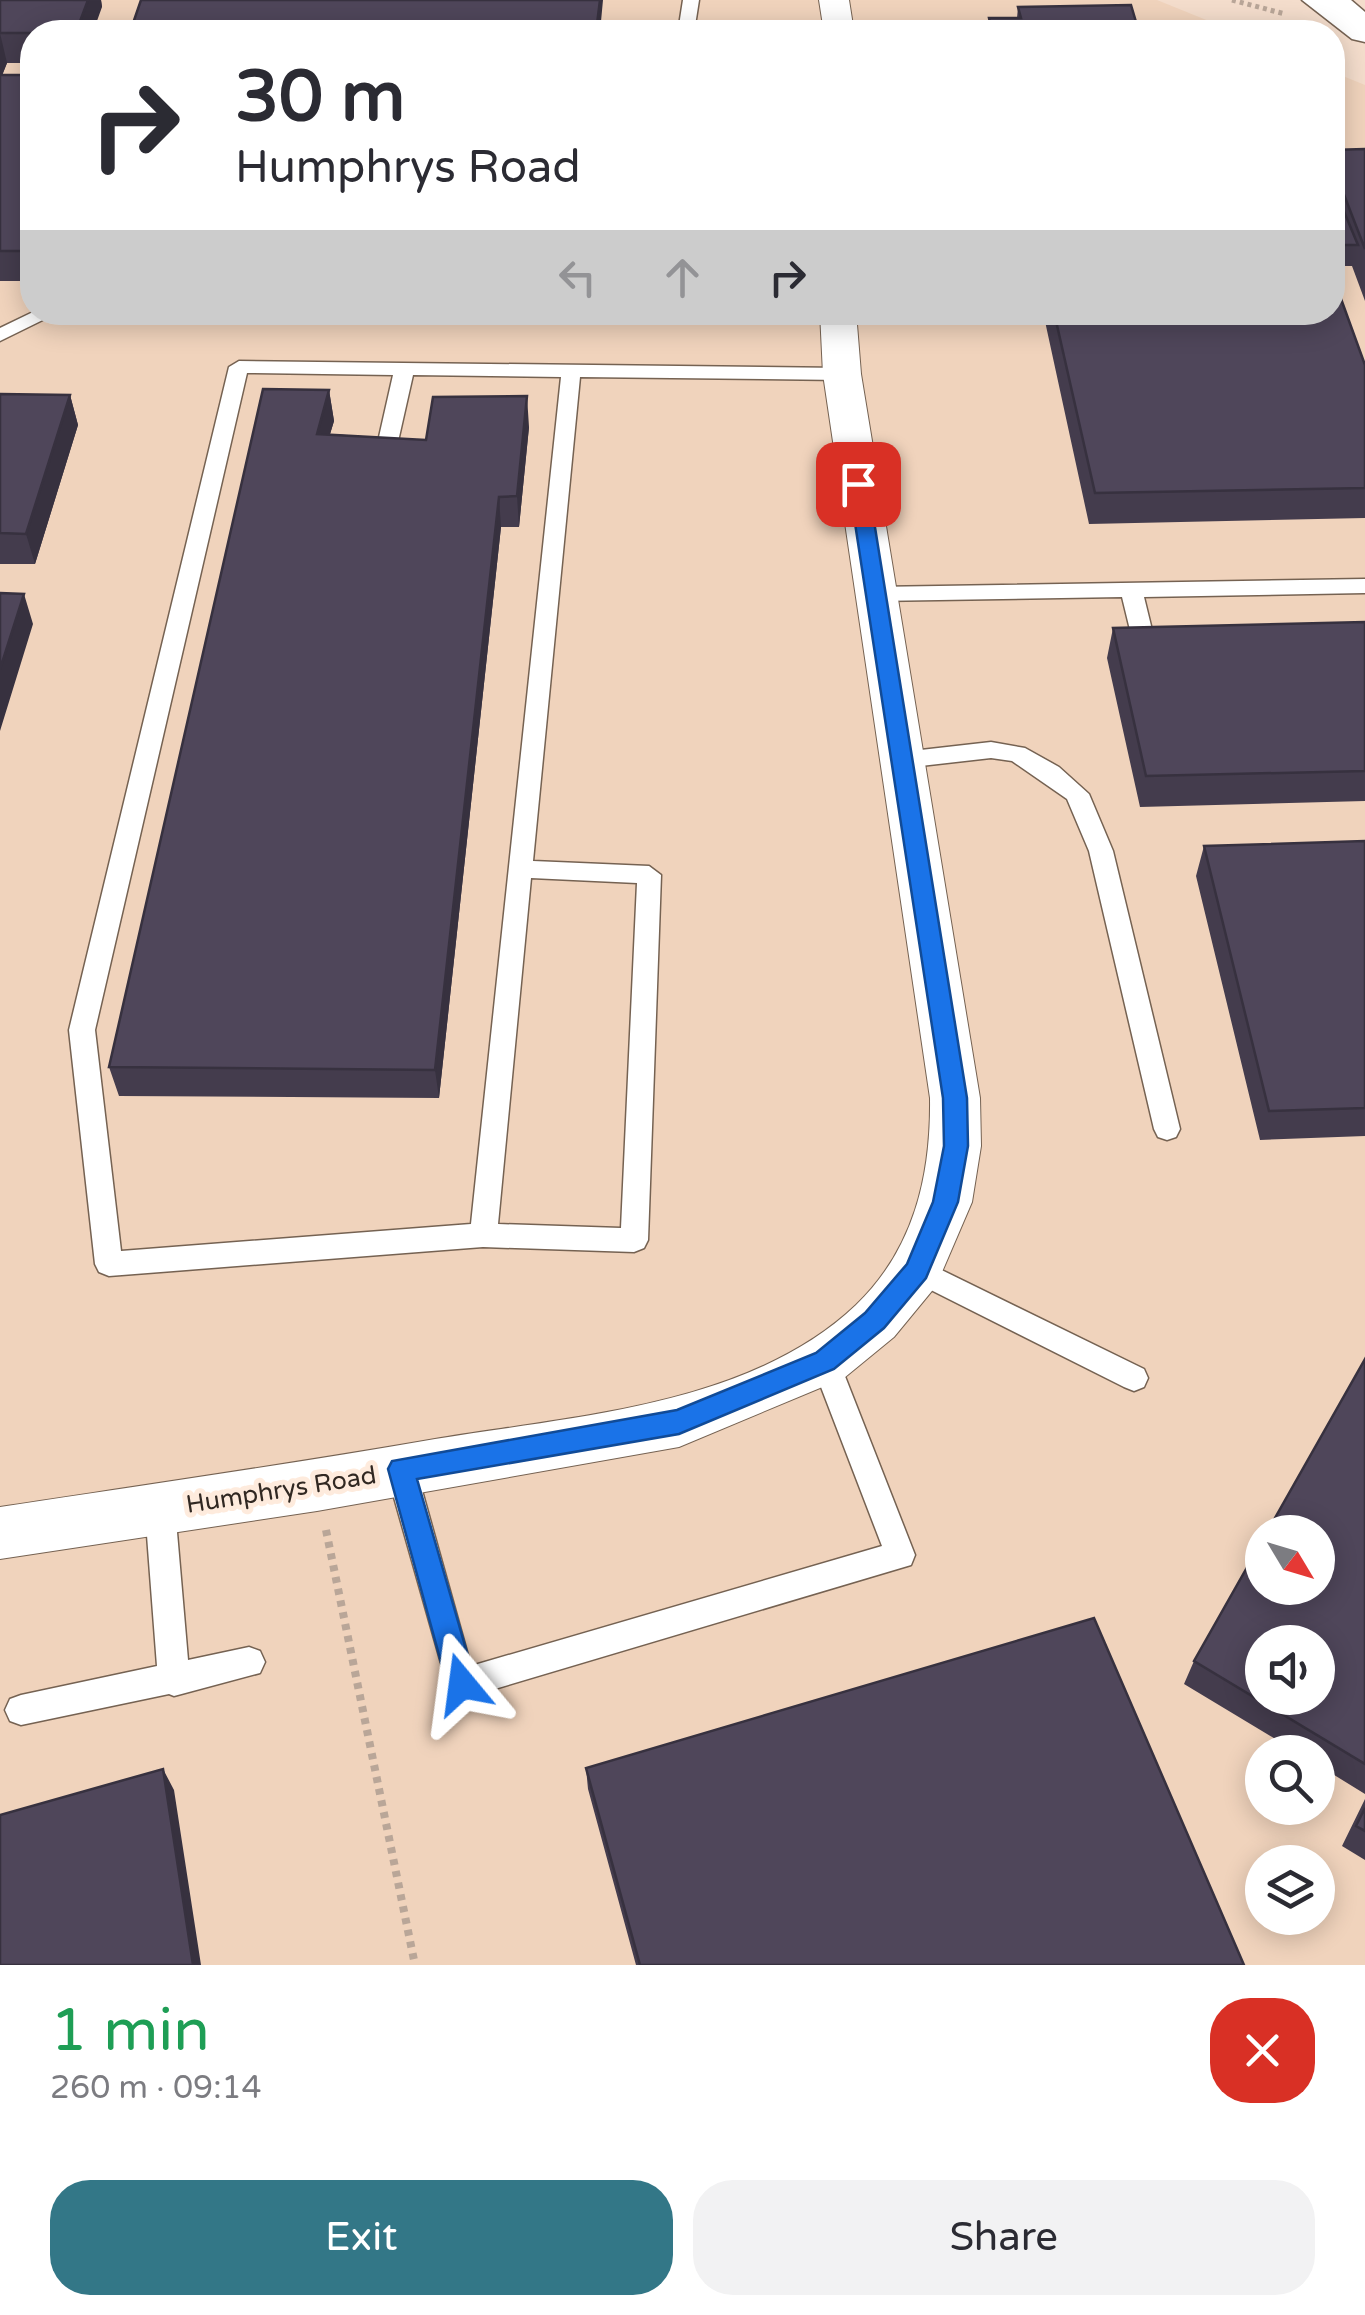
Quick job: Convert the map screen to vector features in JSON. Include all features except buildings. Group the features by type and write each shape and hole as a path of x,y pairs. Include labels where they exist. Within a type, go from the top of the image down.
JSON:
{"main road":[{"path":"1320,0 1337,6 1365,31"}],"street":[{"name":"Humphrys Road","path":"0,1533 317,1485 679,1422 825,1361 874,1320 917,1270 946,1202 956,1130 955,1098 875,594 842,374 839,325"}],"lane":[{"path":"520,869 649,874 634,1240 483,1235 109,1264 82,1030 239,367 842,374"},
{"path":"382,468 405,367"},
{"path":"483,1235 572,373"},
{"path":"875,594 1365,586"},
{"path":"1130,589 1142,634"},
{"path":"903,760 991,750 1017,754 1051,773 1077,794 1101,852 1167,1129"},
{"path":"917,1270 1134,1378"},
{"path":"401,1469 462,1684 900,1554 825,1361"},
{"path":"160,1509 174,1681"},
{"path":"21,1710 174,1681 248,1662"}],"path":[{"path":"317,1485 415,1965"}],"shaded area":[{"path":"0,0 1157,0 1206,20 20,20 20,325 1345,325 1345,77 1365,85 1365,1965 0,1965"}],"route":[{"path":"462,1684 401,1469 679,1422 825,1361 874,1320 917,1270 946,1202 956,1146 955,1098 858,484"}]}
